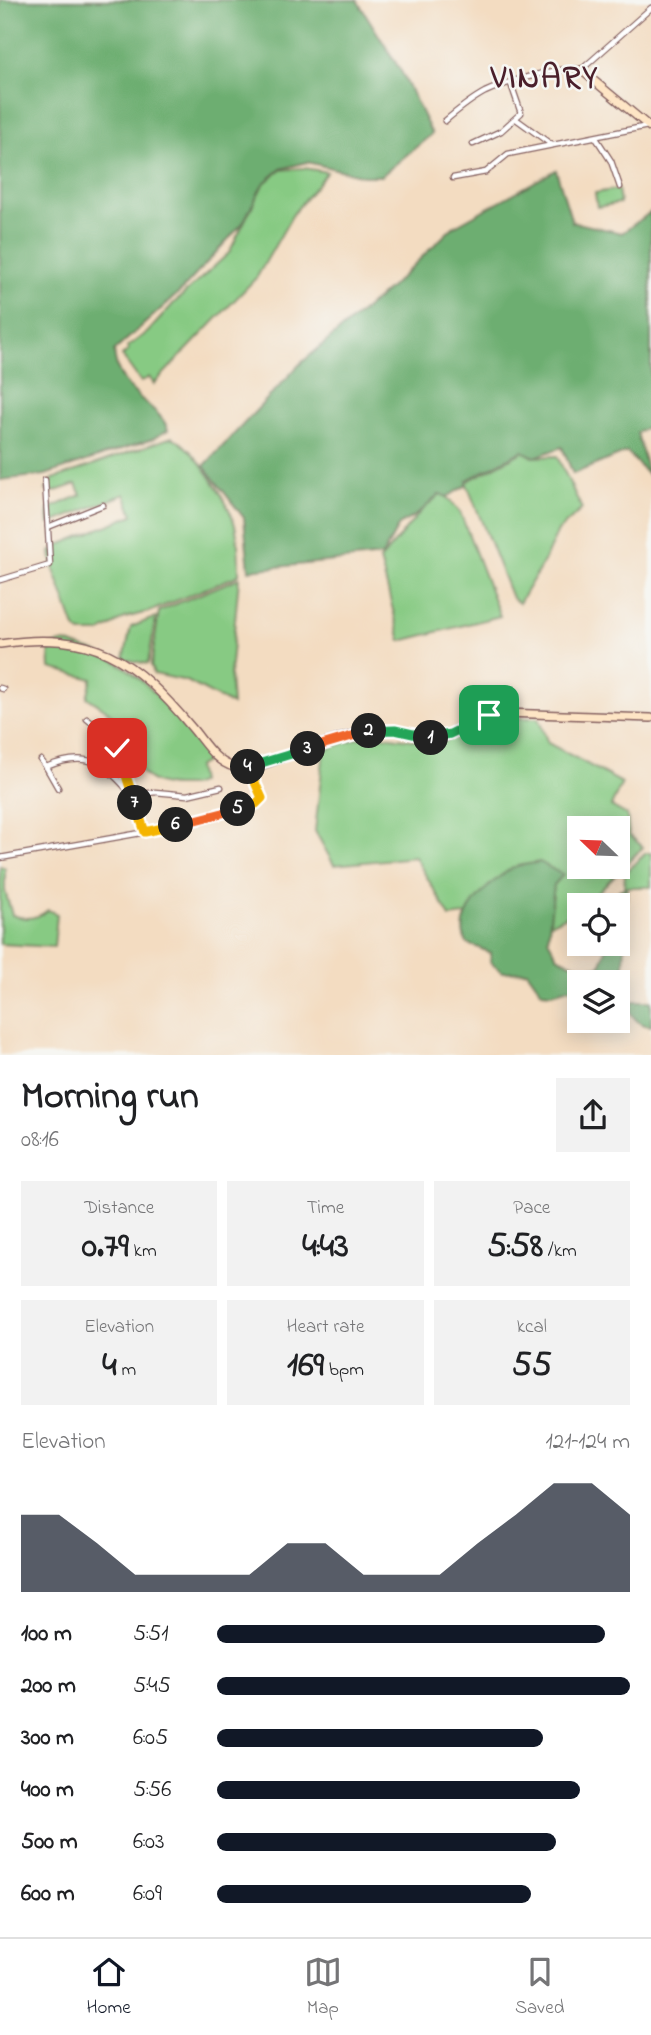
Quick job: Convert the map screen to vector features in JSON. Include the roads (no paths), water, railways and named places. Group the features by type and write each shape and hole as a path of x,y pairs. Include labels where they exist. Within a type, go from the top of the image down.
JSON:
{"main road":[{"path":"581,70 650,127"},
{"path":"0,644 52,639 85,644 113,657 144,680 174,708 219,759 232,767 247,768 371,730 395,730 441,738 480,718 504,713 651,718"}],"street":[{"path":"445,121 484,93 566,69 581,70 650,11"},
{"path":"473,145 493,136 521,113 511,84"},
{"path":"516,119 553,146"},
{"path":"453,178 486,172 508,154 650,127"},
{"path":"596,138 611,161 620,187"},
{"path":"0,580 50,565 45,480"},
{"path":"48,527 103,505"},
{"path":"88,719 111,738 117,748 145,832"},
{"path":"46,767 71,758 104,766 133,796"},
{"path":"41,760 58,789"},
{"path":"0,858 145,832 256,804 262,798 247,768"},
{"path":"133,796 155,792 187,795 222,787"}],"district":[{"name":"VINARY","path":"545,79"}]}
